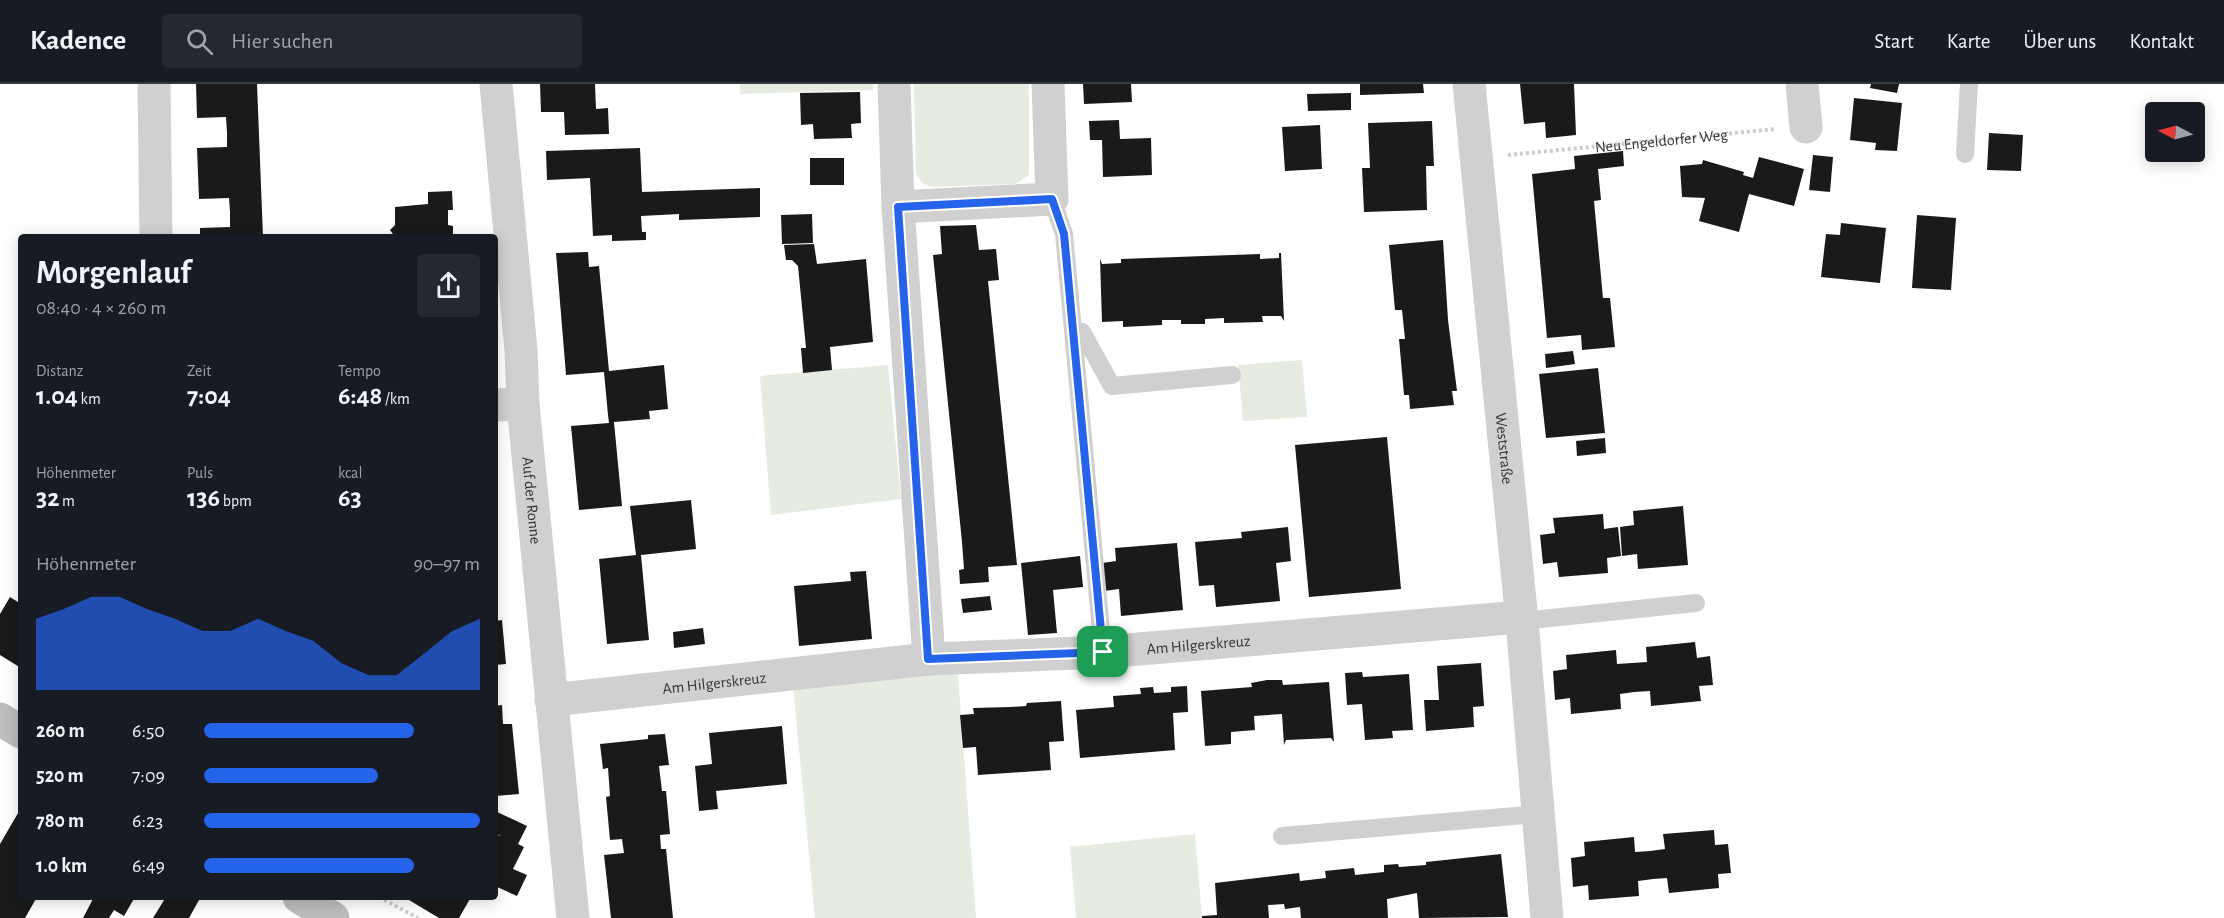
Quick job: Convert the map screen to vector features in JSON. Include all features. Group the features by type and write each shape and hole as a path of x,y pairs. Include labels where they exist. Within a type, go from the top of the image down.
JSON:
{"street":[{"path":"154,84 156,234"},
{"name":"Auf der Ronne","path":"496,84 521,351 509,405 551,700 573,918"},
{"path":"894,84 898,207 928,659"},
{"path":"898,207 1052,199 1048,84"},
{"name":"Weststraße","path":"1469,84 1522,619 1547,918"},
{"path":"1802,84 1806,127"},
{"name":"Am Hilgerskreuz","path":"551,700 928,659 1103,652 1522,619"},
{"path":"0,719 18,730"},
{"path":"304,900 333,918"}],"lane":[{"path":"1965,154 1969,84"},
{"path":"1052,199 1064,234 1103,652"},
{"path":"1073,332 1082,332 1112,386 1232,375"},
{"path":"1522,619 1696,603"},
{"path":"1282,836 1538,814"}],"path":[{"name":"Neu Engeldorfer Weg","path":"1476,158 1806,127"},
{"path":"385,900 418,918"}],"shaded area":[{"path":"740,84 873,84 873,90 740,94"},
{"path":"914,84 1029,84 1029,175 1015,184 932,187 922,183 916,173"},
{"path":"1302,360 1307,417 1243,421 1238,365"},
{"path":"888,365 901,499 771,515 760,376"},
{"path":"946,672 958,675 976,918 815,918 793,685"},
{"path":"1195,834 1202,918 1076,918 1070,847"}],"building":[{"path":"196,84 257,84 263,234 200,234 200,228 230,227 230,212 229,198 199,199 197,148 227,147 226,117 197,118"},
{"path":"540,84 595,84 596,109 608,108 609,134 565,135 564,112 541,112"},
{"path":"1083,84 1131,84 1132,102 1084,104"},
{"path":"1360,84 1423,84 1424,93 1360,95"},
{"path":"1520,84 1574,84 1576,135 1546,138 1545,122 1524,124"},
{"path":"1871,84 1899,84 1897,93 1870,88"},
{"path":"860,92 861,123 851,124 852,138 814,139 813,124 801,125 800,93"},
{"path":"1351,93 1351,110 1308,111 1307,94"},
{"path":"1854,98 1902,103 1897,151 1875,150 1876,143 1850,140"},
{"path":"1119,120 1120,139 1151,138 1152,175 1103,177 1102,140 1090,140 1089,121"},
{"path":"1432,121 1434,166 1426,166 1427,210 1364,212 1362,168 1370,168 1368,123"},
{"path":"1320,125 1322,169 1285,171 1282,127"},
{"path":"1989,133 2023,135 2021,171 1987,170"},
{"path":"640,148 642,192 760,188 760,217 679,220 679,214 641,216 642,232 646,232 646,240 612,241 612,235 593,236 590,178 547,180 546,151"},
{"path":"1623,151 1624,166 1598,169 1601,200 1594,201 1603,298 1610,298 1615,347 1582,350 1581,335 1547,338 1532,174 1575,169 1574,156"},
{"path":"1813,155 1833,157 1830,192 1809,190"},
{"path":"1759,157 1804,169 1794,206 1749,194 1739,232 1699,221 1705,198 1682,197 1680,166 1702,164 1703,160 1744,172 1743,175 1753,178"},
{"path":"810,158 844,158 844,185 810,185"},
{"path":"452,191 453,210 448,210 448,225 453,226 453,234 393,234 390,230 395,225 395,207 428,204 428,192"},
{"path":"812,214 813,243 782,244 781,215"},
{"path":"1917,215 1956,218 1951,290 1912,288"},
{"path":"1841,223 1886,228 1880,283 1821,277 1826,234 1840,235"},
{"path":"976,225 979,250 996,249 999,280 988,281 1017,565 988,567 989,582 960,584 959,570 964,569 962,542 933,255 942,254 940,226"},
{"path":"1443,240 1448,320 1457,391 1452,391 1454,405 1410,409 1409,395 1404,395 1399,339 1405,339 1402,310 1395,310 1389,245"},
{"path":"814,244 817,264 866,259 873,342 830,347 832,370 803,373 801,348 806,348 798,266 792,260 786,260 784,245"},
{"path":"588,252 589,267 599,266 609,371 664,365 668,409 649,411 650,419 614,422 622,506 579,510 571,426 609,423 604,372 566,375 556,253"},
{"path":"1279,253 1281,253 1284,321 1281,316 1262,316 1263,322 1224,323 1224,318 1205,319 1205,324 1181,324 1181,320 1162,320 1162,325 1123,327 1123,321 1102,322 1100,259 1102,264 1121,263 1121,259 1260,254 1260,259 1279,258"},
{"path":"1573,351 1575,364 1546,368 1545,354"},
{"path":"1598,368 1605,433 1546,438 1539,374"},
{"path":"1387,437 1401,589 1309,597 1295,445"},
{"path":"1605,438 1606,453 1577,456 1576,441"},
{"path":"691,500 696,549 641,555 649,640 607,644 599,559 636,555 630,506"},
{"path":"1683,506 1688,565 1638,569 1637,554 1622,556 1620,527 1634,525 1633,511"},
{"path":"1603,514 1604,529 1618,527 1621,556 1607,558 1608,573 1559,577 1557,562 1543,564 1540,535 1555,533 1553,518"},
{"path":"1288,527 1291,561 1276,563 1280,601 1216,607 1214,585 1199,586 1195,542 1242,538 1241,532"},
{"path":"1177,543 1183,610 1121,616 1119,589 1104,591 1102,563 1116,561 1115,548"},
{"path":"1080,556 1083,587 1053,590 1057,633 1028,635 1021,563"},
{"path":"866,571 872,639 799,646 794,586 851,581 850,572"},
{"path":"990,596 992,610 963,613 961,599"},
{"path":"10,597 18,602 18,666 0,655 0,614"},
{"path":"502,620 506,664 498,665 498,621"},
{"path":"703,628 705,644 674,648 673,632"},
{"path":"1695,642 1697,658 1710,656 1713,685 1699,686 1701,701 1651,706 1650,691 1634,692 1620,694 1621,709 1571,714 1570,698 1555,700 1553,671 1567,669 1566,655 1616,650 1617,664 1647,662 1646,647"},
{"path":"1481,663 1484,706 1473,707 1474,727 1426,731 1424,700 1439,700 1437,666"},
{"path":"1362,672 1363,677 1409,674 1413,730 1392,731 1393,738 1365,740 1362,704 1347,705 1345,673"},
{"path":"1282,680 1283,685 1329,682 1334,742 1331,738 1286,740 1284,745 1282,714 1254,716 1255,730 1231,732 1231,744 1205,746 1201,691 1252,687 1251,683"},
{"path":"1187,686 1188,712 1173,713 1175,750 1080,758 1076,710 1114,707 1113,696 1141,694 1140,688 1153,687 1154,693 1171,692 1171,687"},
{"path":"1061,701 1064,741 1049,742 1051,770 978,775 976,747 963,748 960,715 974,714 973,708 1026,706 1027,703"},
{"path":"502,705 503,724 512,724 519,794 498,796 498,706"},
{"path":"782,726 787,784 716,791 718,809 699,811 695,766 712,764 709,733"},
{"path":"665,734 669,765 659,766 662,791 666,791 670,834 660,835 661,849 666,849 673,918 611,918 604,855 624,853 622,839 610,840 606,797 610,796 608,768 603,769 600,744 648,739 648,735"},
{"path":"498,812 527,826 518,844 524,847 513,869 527,875 517,896 498,887 498,835 501,836 498,834"},
{"path":"18,813 18,900 35,900 25,918 0,918 0,844"},
{"path":"1714,830 1715,845 1728,844 1731,873 1718,874 1719,888 1669,893 1667,878 1653,879 1638,881 1639,896 1589,900 1588,885 1573,887 1571,858 1585,856 1584,842 1634,837 1635,852 1650,851 1665,849 1663,834"},
{"path":"1501,854 1508,917 1419,918 1417,893 1387,899 1388,918 1301,918 1300,907 1285,909 1284,904 1268,905 1269,918 1202,918 1202,916 1217,915 1215,883 1299,873 1300,881 1326,878 1325,871 1354,868 1355,875 1384,872 1384,865 1398,864 1399,867 1426,865 1426,862"},
{"path":"92,900 133,900 124,916 114,910 109,918 83,918"},
{"path":"164,900 199,900 189,918 153,918"},
{"path":"409,900 469,900 459,918 439,918"}],"route":[{"path":"1052,199 1064,234 1103,652 928,659 898,207 1052,199"}]}
